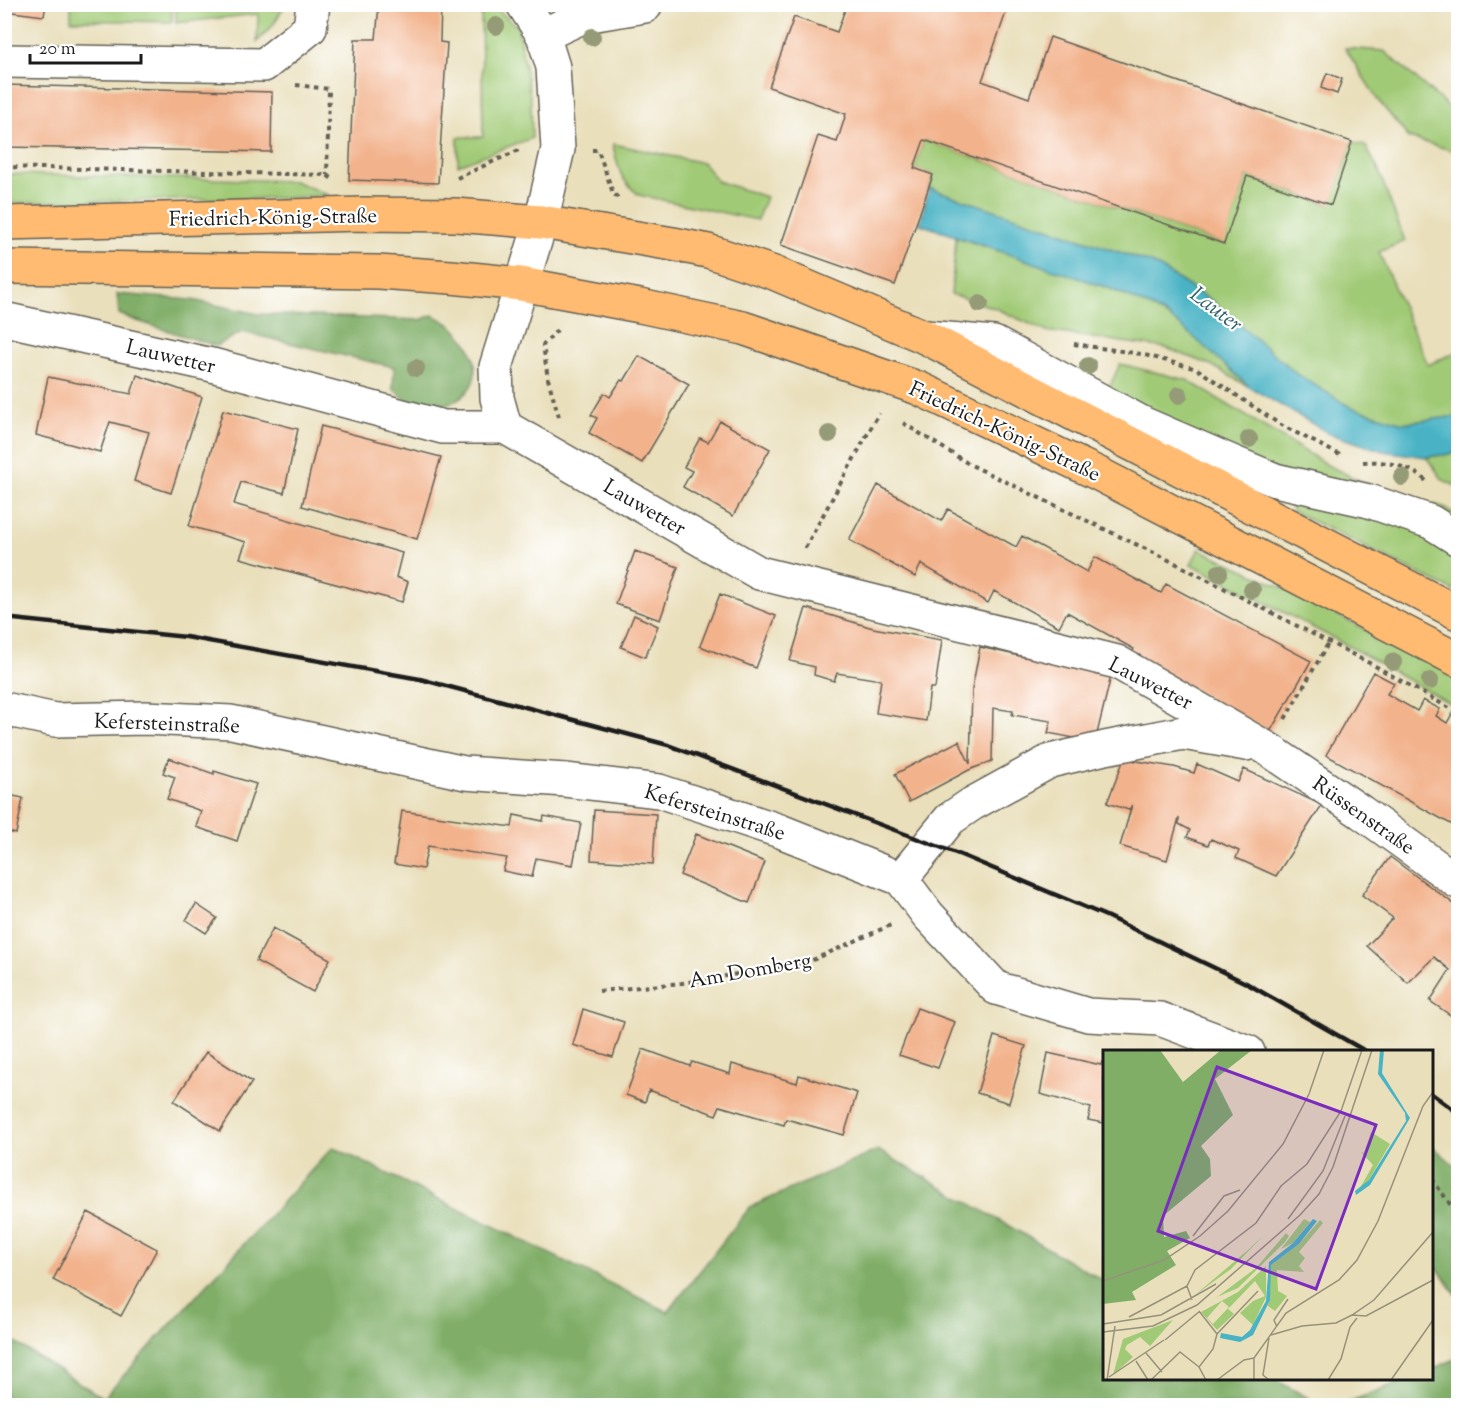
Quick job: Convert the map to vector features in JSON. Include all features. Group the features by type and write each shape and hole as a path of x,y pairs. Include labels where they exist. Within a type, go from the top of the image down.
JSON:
{"main road":[{"name":"Friedrich-König-Straße","path":"4,223 362,214 456,215 541,222 673,243 708,251 774,273 925,337 1458,613"},
{"name":"Friedrich-König-Straße","path":"4,267 378,272 520,284 743,328 918,388 1097,473 1458,660"}],"street":[{"path":"4,62 264,65 310,28 313,4"},
{"path":"505,427 497,398 496,367 541,222 558,149 553,67 543,35 523,4"},
{"path":"543,35 584,16 645,6"},
{"name":"Lauwetter","path":"4,319 212,365 443,427 505,427 759,573 1117,662 1268,748"},
{"path":"925,337 994,343 1144,424 1234,463 1275,480 1379,505 1431,522 1458,539"},
{"name":"Kefersteinstraße","path":"4,709 55,720 145,718 231,722 465,773 565,780 659,791 780,831 901,879"},
{"path":"1243,1050 1160,1019 1088,1015 996,988 928,915 901,879 950,819 972,804 1050,761 1183,733 1268,748"},
{"name":"Rüssenstraße","path":"1268,748 1458,882"}],"path":[{"path":"264,65 283,83 329,89 327,175"},
{"path":"566,327 558,329 543,345 548,379 572,466"},
{"path":"1083,345 1141,354 1197,369 1281,425 1344,457"},
{"path":"869,408 888,415"},
{"path":"787,581 879,412"},
{"path":"896,419 969,464 1177,564 1329,642 1458,712"},
{"path":"1355,463 1376,460 1418,473 1431,486"},
{"path":"1268,748 1329,642"},
{"name":"Am Domberg","path":"599,991 682,983 806,963 901,920 928,915"},
{"path":"1433,1182 1458,1211"}],"green space":[{"path":"176,4 285,5 273,25 257,42 258,14 176,23"},
{"path":"71,5 172,5 172,22 71,20"},
{"path":"481,5 493,5 518,28 531,101 532,138 458,165 458,137 483,137"},
{"path":"1345,48 1384,51 1458,115 1458,152 1409,138 1377,99"},
{"path":"924,140 1223,244 1247,176 1330,205 1352,142 1365,145 1378,169 1405,241 1379,252 1428,365 1458,351 1458,416 1403,423 1350,407 1298,375 1212,301 1154,264 929,188 933,175 914,168"},
{"path":"613,144 704,163 717,181 766,197 757,220 639,195 623,178"},
{"path":"5,175 294,181 329,195 5,203"},
{"path":"956,237 1088,281 1163,314 1197,338 1251,388 1211,365 1166,348 1045,331 995,308 951,294"},
{"path":"117,294 192,300 258,314 420,320 432,315 459,333 474,360 475,373 471,386 461,397 444,405 421,406 408,401 393,389 394,367 242,332 216,346 119,314"},
{"path":"1120,364 1187,380 1329,466 1377,489 1440,506 1458,515 1458,527 1279,471 1105,396"},
{"path":"1458,453 1458,487 1443,480 1426,457"},
{"path":"1291,497 1402,523 1458,550 1458,593 1292,511 1289,502"},
{"path":"1199,549 1294,593 1458,677 1458,708 1352,648 1191,564"},
{"path":"333,1147 668,1312 750,1207 878,1150 1103,1280 1103,1380 1276,1380 1321,1405 5,1405 5,1336 103,1398"},
{"path":"1433,1147 1458,1168 1458,1297 1433,1262"},
{"path":"1458,1358 1458,1405 1341,1405 1405,1380 1433,1380 1433,1369"}],"water":[{"name":"Lauter","path":"929,188 1154,264 1212,301 1298,375 1350,407 1403,423 1458,416 1458,453 1426,457 1383,451 1330,434 1251,388 1165,314 1111,289 920,224"}],"building":[{"path":"379,4 441,4 440,42 447,43 438,183 349,180 355,39 376,39"},
{"path":"847,4 1009,4 982,81 1029,98 1050,37 1352,142 1331,205 1247,176 1224,244 924,140 914,168 933,175 895,285 781,245 818,136 837,142 846,114 769,87 794,17 837,32"},
{"path":"4,5 46,5 44,16 4,11"},
{"path":"1327,73 1342,79 1337,94 1321,88"},
{"path":"4,85 272,92 271,152 4,147"},
{"path":"639,356 689,384 642,463 589,433 597,418 591,415 604,393 610,397 621,380 624,381"},
{"path":"137,375 202,397 171,493 134,481 149,432 110,422 100,452 36,435 48,377 131,394"},
{"path":"223,410 298,429 284,493 241,482 234,504 402,553 396,577 408,582 402,602 240,558 246,542 189,526"},
{"path":"720,421 770,449 733,516 683,487 692,471 684,467 700,438 708,442"},
{"path":"321,426 441,457 417,539 302,506"},
{"path":"878,485 941,521 948,509 1016,547 1022,536 1087,572 1095,557 1161,593 1166,584 1311,661 1270,732 1131,655 1134,649 1067,612 1059,627 994,591 988,603 921,564 915,577 849,540"},
{"path":"635,551 678,567 660,620 616,604"},
{"path":"720,594 776,616 756,668 700,646"},
{"path":"806,608 873,628 942,640 935,688 930,688 926,721 876,713 881,680 837,673 834,681 814,675 815,667 790,661"},
{"path":"634,615 658,626 645,657 621,647"},
{"path":"980,647 1111,676 1095,742 1048,733 1051,721 1012,715 1013,711 993,708 992,761 969,770 909,802 895,774 959,741 970,764 972,689"},
{"path":"1373,672 1394,683 1387,694 1417,711 1423,700 1440,709 1436,716 1447,723 1452,714 1458,718 1458,828 1326,755"},
{"path":"169,758 214,774 214,771 256,784 237,841 196,827 201,811 167,799 175,777 163,773"},
{"path":"1124,759 1174,767 1194,773 1197,764 1238,782 1244,769 1322,805 1276,876 1236,858 1239,851 1211,839 1208,845 1187,837 1190,830 1179,824 1179,818 1167,860 1120,846 1132,805 1129,810 1107,803"},
{"path":"4,794 23,798 16,834 4,831"},
{"path":"594,810 656,814 653,864 591,860"},
{"path":"402,811 512,827 514,815 543,821 544,816 581,823 573,865 536,858 532,877 503,871 507,858 428,846 423,869 394,864"},
{"path":"696,834 765,862 749,903 680,875"},
{"path":"1390,857 1458,907 1458,1009 1453,1017 1430,1001 1450,970 1434,957 1408,983 1367,946 1393,918 1362,895"},
{"path":"196,904 217,918 206,933 186,920"},
{"path":"273,928 330,959 313,992 256,961"},
{"path":"917,1008 955,1022 938,1068 899,1055"},
{"path":"583,1009 624,1022 613,1057 573,1045"},
{"path":"994,1036 1026,1046 1009,1103 977,1093"},
{"path":"643,1049 690,1066 692,1062 730,1074 732,1064 797,1083 799,1075 857,1093 844,1135 786,1119 784,1125 720,1106 716,1115 649,1090 645,1102 626,1095"},
{"path":"206,1052 252,1082 220,1131 174,1101"},
{"path":"1048,1053 1101,1065 1103,1062 1103,1123 1088,1120 1091,1108 1040,1094"},
{"path":"88,1212 157,1249 121,1316 53,1280"}],"railway":[{"path":"4,618 186,637 420,679 668,745 961,855 1106,916 1246,983 1363,1050"},
{"path":"1433,1095 1458,1113"}]}
